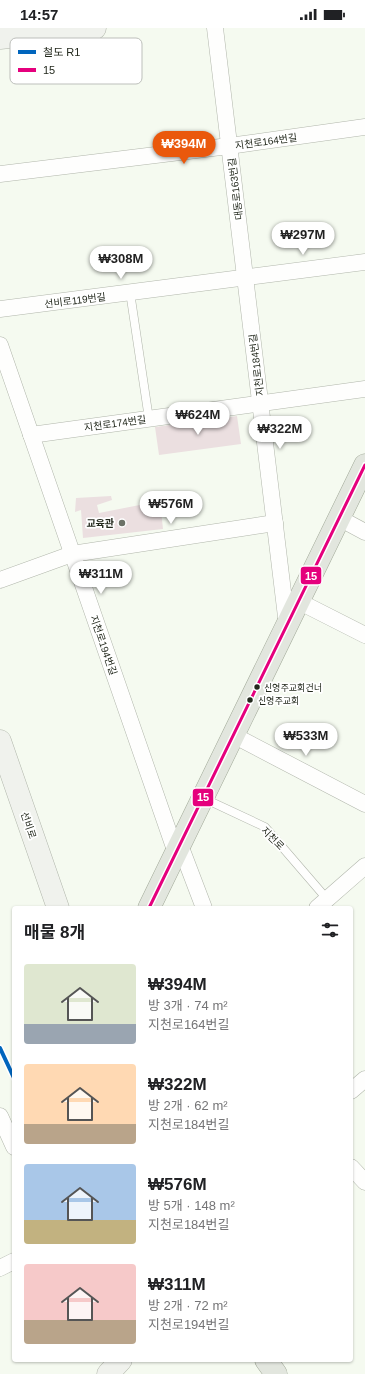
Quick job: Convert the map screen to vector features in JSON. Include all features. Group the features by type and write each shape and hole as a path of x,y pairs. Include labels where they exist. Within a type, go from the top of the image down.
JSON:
{"main road":[{"path":"0,38 95,28"},
{"path":"150,906 365,464"},
{"name":"선비로","path":"0,741 57,906"},
{"path":"108,1374 119,1362"},
{"path":"267,1362 276,1374"}],"street":[{"name":"대동로163번길","path":"215,28 245,278"},
{"name":"지천로164번길","path":"0,174 230,146 365,127"},
{"name":"선비로119번길","path":"0,309 365,262"},
{"name":"지천로184번길","path":"245,278 287,625"},
{"name":"지천로194번길","path":"0,346 72,554 178,849 203,906"},
{"name":"지천로174번길","path":"31,435 365,389"},
{"path":"339,518 365,532"},
{"path":"0,580 72,554 274,523"},
{"path":"298,602 365,635"},
{"path":"233,735 365,804"},
{"path":"322,903 365,866"},
{"path":"353,1089 365,1079"},
{"path":"0,1116 12,1143"},
{"path":"353,1169 365,1182"},
{"path":"0,1268 12,1263"}],"lane":[{"path":"130,292 149,418"},
{"name":"지천로","path":"202,798 265,827 322,903"}],"building":[{"path":"237,416 241,444 159,455 155,427"},
{"name":"교육관","path":"111,496 112,500 97,505 99,513 160,501 163,529 83,538 81,510 75,512 76,498"}],"rail line":[{"name":"R1","path":"0,1048 12,1074"}],"transit line":[{"name":"15","path":"150,906 365,465"}],"place":[{"name":"교육관","path":"122,523"},
{"name":"신영주교회건너","path":"257,687"},
{"name":"신영주교회","path":"250,700"}]}
